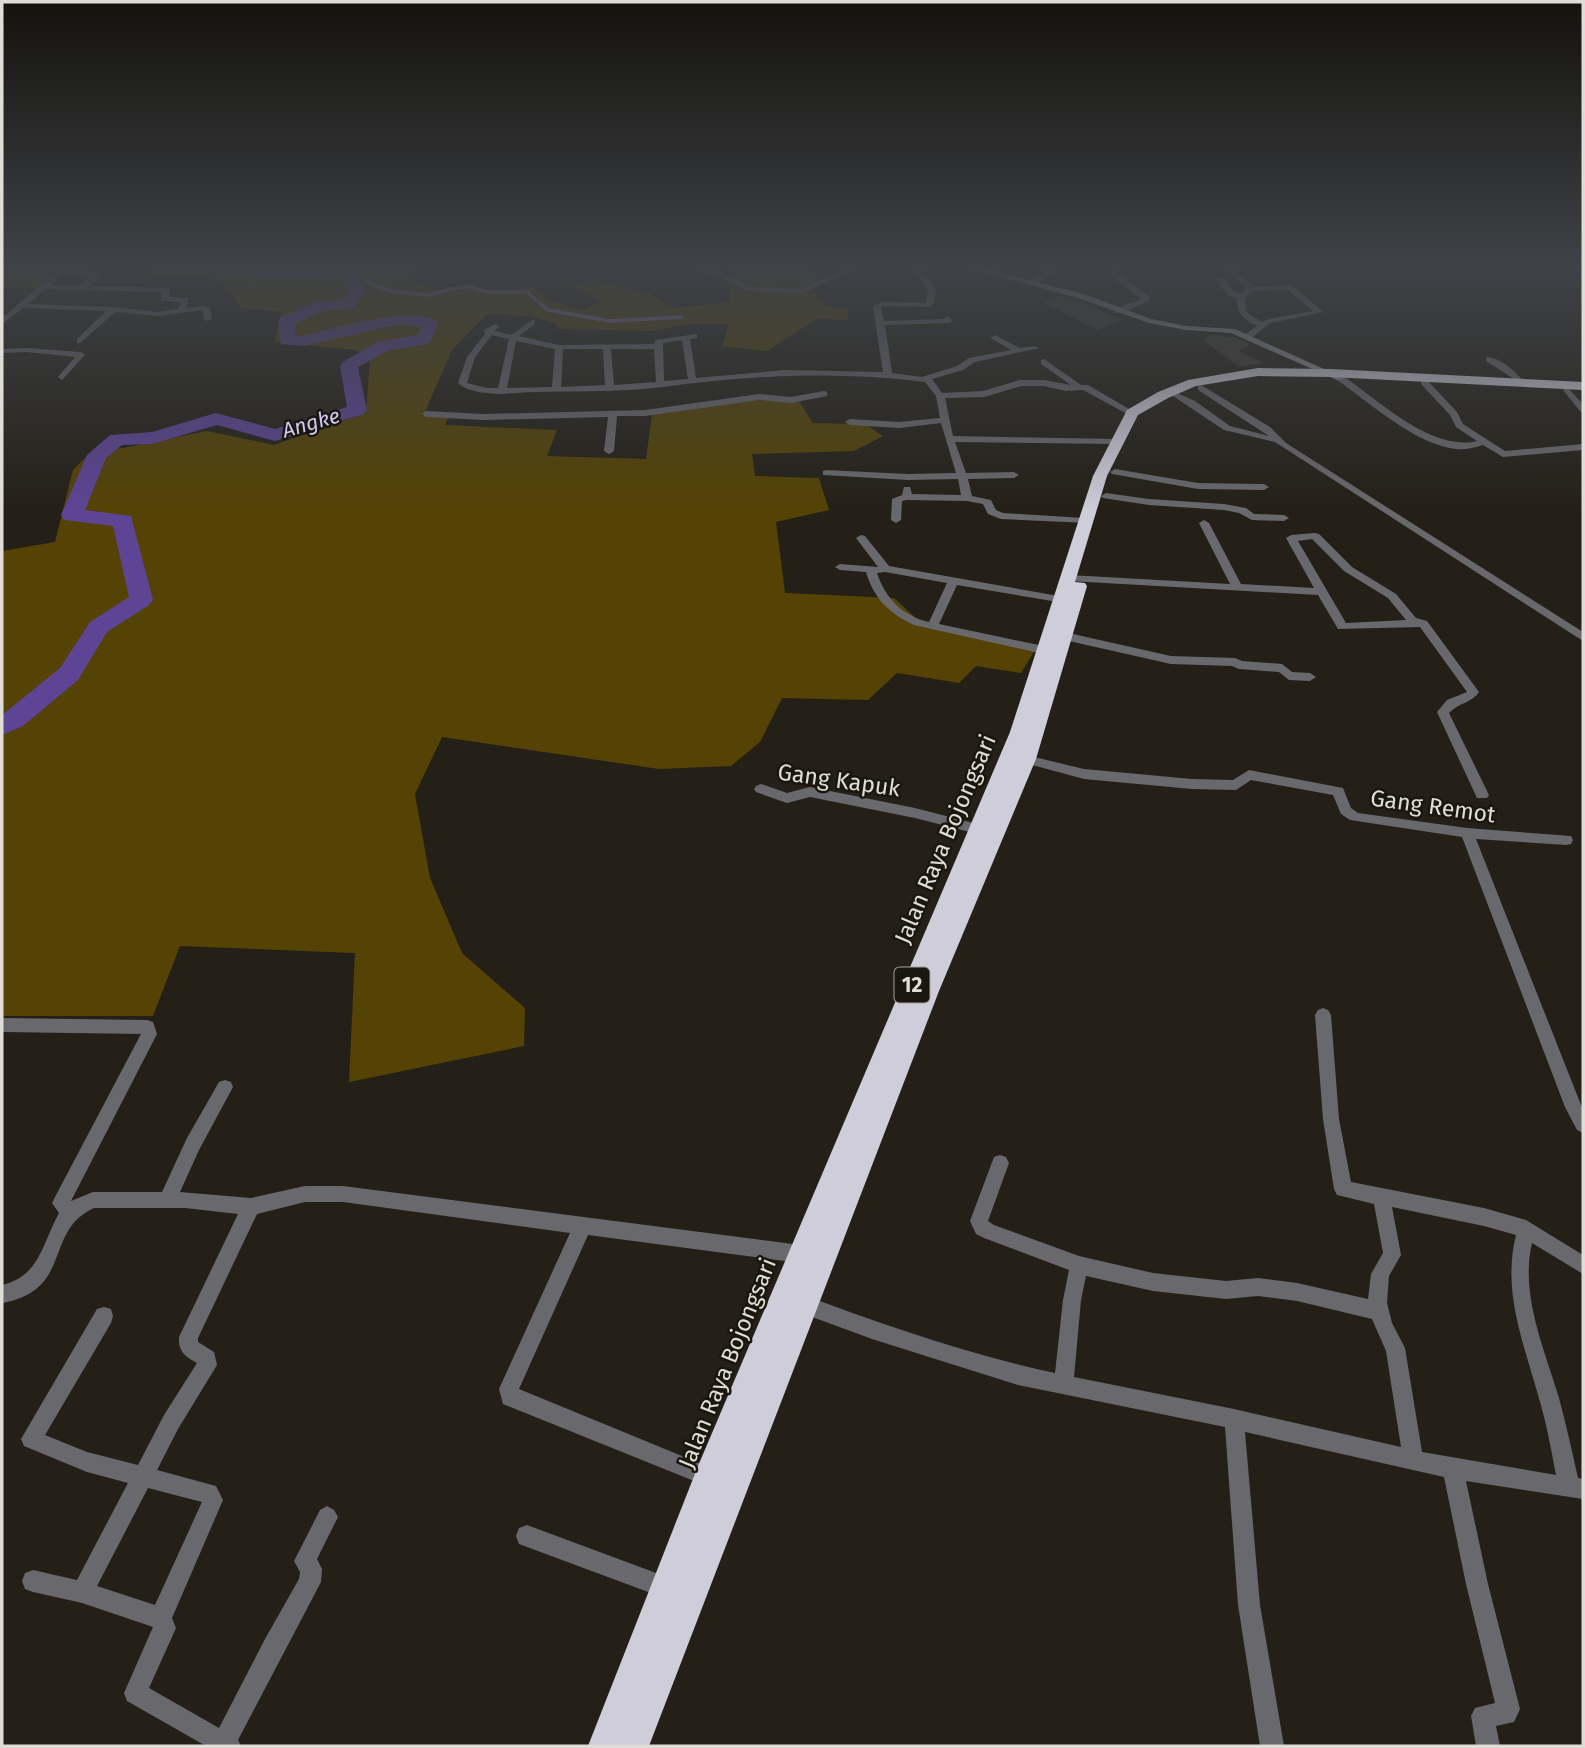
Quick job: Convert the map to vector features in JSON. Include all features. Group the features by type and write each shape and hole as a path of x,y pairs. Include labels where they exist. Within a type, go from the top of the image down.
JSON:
{"highway":[{"name":"Jalan Raya Bojongsari","path":"1075,578 1084,521 1116,441 1132,413 1163,395 1221,377 1258,372 1583,388"},
{"name":"Jalan Raya Bojongsari","path":"606,1746 709,1477 811,1256 985,831 1044,650 1067,601 1115,472 1137,426 1157,408 1177,396 1201,399 1259,377 1335,375 1567,390 1583,388"},
{"name":"Jalan Raya Bojongsari","path":"985,831 1026,759 1064,636 1067,601"},
{"name":"Jalan Raya Bojongsari","path":"631,1746 803,1304 811,1256"}],"main road":[{"path":"1274,349 1335,375"}],"street":[{"path":"477,349 471,356 462,383 482,390 610,388 660,385 692,379 724,380 794,373 888,375 923,379 960,368 972,360 1032,349"},
{"path":"502,390 511,349"},
{"path":"556,390 559,349"},
{"path":"607,349 610,388"},
{"path":"658,349 660,385"},
{"path":"691,349 692,379"},
{"path":"884,349 888,375"},
{"path":"1015,349 1019,351"},
{"path":"2,351 27,350 81,355 62,377"},
{"path":"1489,359 1514,375 1522,384"},
{"path":"1044,362 1078,386"},
{"path":"1335,375 1382,408 1445,444 1461,447 1485,442"},
{"path":"759,397 764,377"},
{"path":"923,379 930,383 940,396 949,439 967,498"},
{"path":"1424,382 1454,414 1460,425 1503,454 1580,450"},
{"path":"940,396 984,394 1020,383 1044,383 1066,388 1078,386 1091,388 1132,413"},
{"path":"1567,390 1583,409"},
{"path":"426,414 484,417 679,410 759,397 791,400 824,394"},
{"path":"1201,399 1227,405 1267,429 1275,440"},
{"path":"1201,399 1227,405"},
{"path":"1201,399 1227,428 1275,440 1583,636"},
{"path":"609,451 613,413"},
{"path":"850,422 900,425 946,420"},
{"path":"949,439 1116,441"},
{"path":"1115,472 1198,486 1264,487"},
{"path":"826,473 963,478 1014,475"},
{"path":"907,497 908,477"},
{"path":"1106,496 1149,502 1224,506 1242,510 1252,517 1284,518"},
{"path":"896,520 897,499 907,497 967,498 987,502 992,512 1001,516 1084,521"},
{"path":"1204,523 1237,587"},
{"path":"1423,623 1342,628 1292,537 1315,536 1360,578 1392,596 1412,621 1423,623 1473,692 1467,698 1451,703 1443,712 1482,795"},
{"path":"861,538 885,569"},
{"path":"840,567 885,569 1067,601"},
{"path":"871,570 877,592 904,616 933,626 1044,650"},
{"path":"1075,578 1322,592"},
{"path":"933,626 953,580"},
{"path":"1064,636 1171,660 1231,662 1279,668 1284,669 1289,676 1310,677"},
{"name":"Gang Remot","path":"1026,759 1108,777 1236,785 1249,775 1338,791 1346,811 1355,817 1430,826 1467,834 1566,840"},
{"name":"Gang Kapuk","path":"761,789 787,798 810,792 915,813 985,831"},
{"path":"1467,834 1573,1107 1583,1125"},
{"path":"1323,1015 1331,1119 1340,1184 1343,1189 1382,1199 1484,1217 1527,1229 1583,1265"},
{"path":"2,1025 147,1027 149,1034 61,1203 68,1211"},
{"path":"167,1200 192,1144 225,1087"},
{"path":"1000,1163 979,1221 982,1228 1079,1265 1153,1282 1226,1290 1258,1287 1297,1292 1378,1311"},
{"path":"2,1294 26,1289 41,1272 68,1211 79,1203 93,1200 167,1200 251,1207 305,1194 343,1194 811,1256"},
{"path":"1382,1199 1392,1255 1379,1276 1378,1311 1385,1334 1395,1348 1413,1460"},
{"path":"82,1592 172,1422 207,1365 204,1356 191,1350 188,1345 189,1337 251,1207"},
{"path":"583,1225 509,1389 510,1397 709,1477"},
{"path":"803,1304 970,1362 1453,1469 1576,1487 1526,1325 1519,1284 1519,1253 1527,1229"},
{"path":"1064,1384 1072,1300 1079,1265"},
{"path":"104,1316 31,1439 87,1461 209,1493 213,1500 161,1618 165,1629 135,1693 226,1745 272,1647 310,1582 311,1569 305,1561 327,1517"},
{"path":"1234,1419 1248,1605 1272,1746"},
{"path":"1453,1469 1477,1584 1508,1709 1506,1714 1483,1716 1488,1746"},
{"path":"527,1536 667,1588"},
{"path":"33,1581 82,1592 161,1618"}],"shaded area":[{"path":"341,349 453,349 424,414 450,414 445,425 557,430 547,456 646,459 652,415 758,398 798,400 813,423 865,424 883,436 854,451 752,454 755,476 819,478 829,510 776,522 785,593 894,598 919,621 1038,645 1021,673 976,666 959,683 897,673 868,700 782,698 760,742 731,766 659,769 442,737 415,794 430,878 462,953 525,1008 524,1046 349,1082 355,953 180,946 153,1016 2,1016 2,551 55,542 73,470 93,450 123,448 207,431 274,445 366,413 370,358 356,350"},
{"path":"745,349 771,349 767,351"}],"building":[{"path":"1214,349 1242,349 1238,351 1264,363 1239,367"}],"waterway":[{"name":"Angke","path":"2,726 14,720 69,674 98,627 141,600 123,521 72,515 97,455 117,439 152,438 216,419 275,435 357,410 349,366 377,349"}]}
